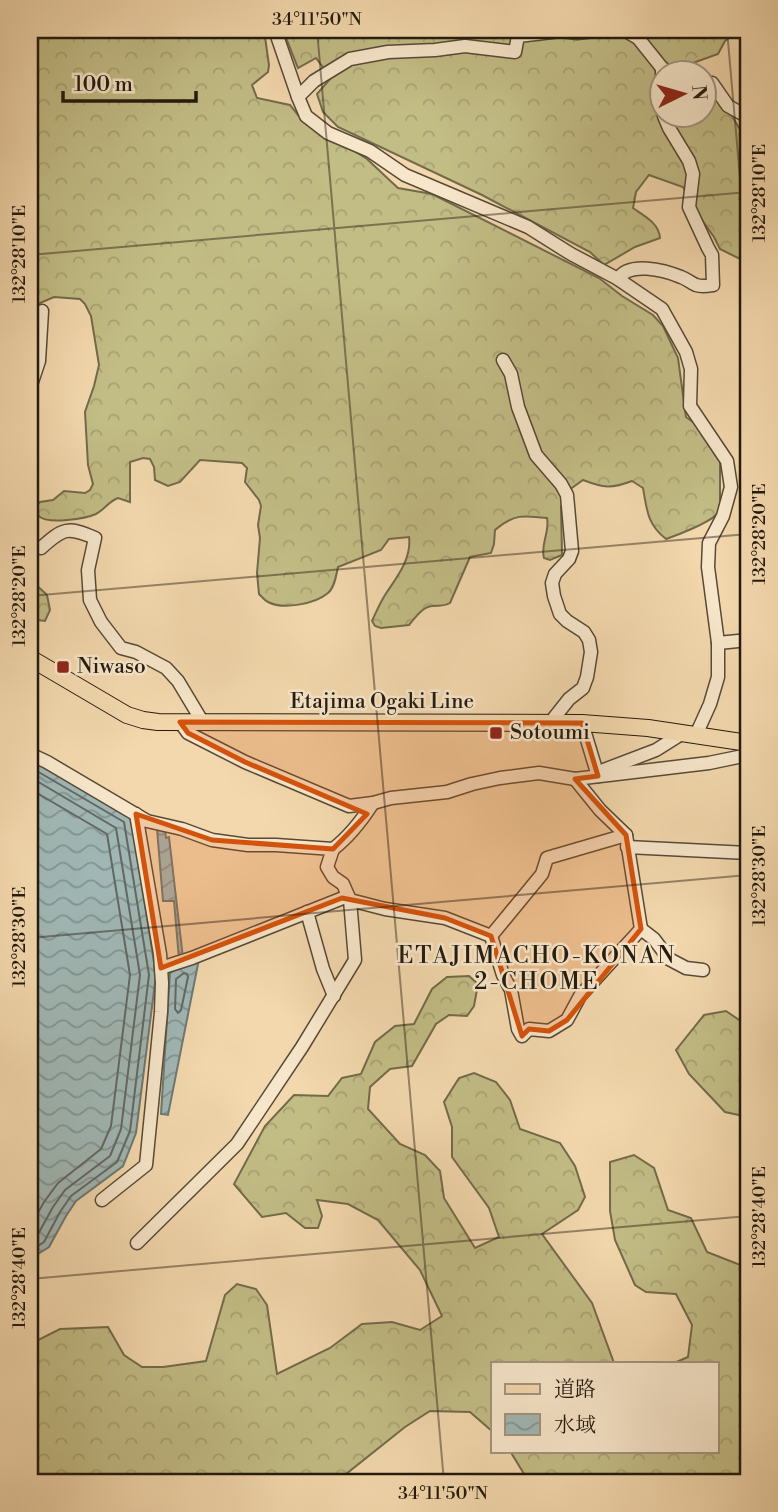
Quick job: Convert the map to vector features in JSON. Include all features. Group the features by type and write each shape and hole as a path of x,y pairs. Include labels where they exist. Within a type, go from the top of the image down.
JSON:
{"main road":[{"name":"Etajima Ogaki Line","path":"30,658 127,715 151,721 582,723 648,728 748,743"}],"street":[{"path":"275,30 306,116 328,133 370,152 405,175 528,227 618,279 663,309 686,352 691,369 690,406 727,461 731,487 723,516 709,543 708,567 718,643 718,677 710,704 690,734 598,774"},
{"path":"298,97 314,82 350,59 388,52 466,46 515,52 518,36 604,30"},
{"path":"624,30 638,38 658,60"},
{"path":"718,92 728,106 748,117"},
{"path":"618,279 621,273 643,268 680,276 699,286 713,285 712,255 689,206 693,174 689,161 670,130"},
{"path":"30,388 39,361 42,311"},
{"path":"503,360 511,374 536,455 567,495 572,551 569,559 555,574 552,583 560,614 584,632 591,652 583,688 569,699 550,723"},
{"path":"30,545 41,548 58,533 73,530 96,538 88,570 90,600 101,622 121,648 136,652 166,668 178,681 202,722"},
{"path":"718,643 748,640"},
{"path":"180,722 188,733 245,762 349,806 447,792 500,778 539,773 575,779 598,774 709,763 748,755"},
{"path":"582,723 598,774"},
{"path":"30,754 147,821 182,829 212,840 248,845 333,849"},
{"path":"575,779 627,841 641,929 654,939 669,958 686,968 703,970"},
{"path":"136,1243 237,1144 355,960 349,898 343,884 333,877 327,867 333,849 364,817 373,803"},
{"path":"103,1200 146,1165 161,1012 161,968 136,814"},
{"path":"491,936 542,874 547,858 627,841 748,853"},
{"path":"161,968 349,898 385,909 445,918 491,936"},
{"path":"307,912 323,969 334,996"},
{"path":"491,936 503,975 511,990 518,1029 522,1035 529,1029 550,1031 567,1020 580,996 641,929"},
{"path":"431,1482 439,1482"}],"highlighted area":[{"path":"180,722 582,723 598,776 575,779 626,835 641,929 567,1020 549,1031 529,1029 522,1036 491,936 445,918 342,898 161,968 136,814 212,840 333,849 367,814 245,762 188,733"}],"green space":[{"path":"30,30 264,30 269,65 268,72 252,85 257,98 290,105 298,115 367,159 398,188 432,194 599,278 653,315 663,326 678,358 686,417 704,430 720,461 720,503 717,514 700,525 666,539 651,522 643,488 632,481 608,486 583,480 565,493 561,507 562,555 550,560 544,558 547,518 513,518 495,530 491,553 470,557 450,603 425,608 409,625 381,628 375,626 372,621 406,561 409,537 389,539 381,550 338,567 335,581 322,597 290,606 268,602 259,594 257,573 261,506 245,482 247,468 242,463 200,460 180,482 168,486 155,480 150,459 143,458 130,462 130,502 118,498 96,514 76,519 51,520 40,517 35,507 40,502 53,500 64,491 85,493 93,484 88,465 85,412 99,365 91,316 85,304 80,299 54,297 40,303 36,317 35,354 30,372"},
{"path":"283,30 748,30 737,32 725,41 718,54 701,60 648,60 648,130 718,130 718,99 739,128 748,128 748,263 720,249 683,187 649,175 636,192 633,208 654,224 660,238 635,247 604,265 590,252 482,195 338,127 323,112 317,94 331,78 316,58 298,68"},
{"path":"30,579 47,595 50,610 45,621 30,619"},
{"path":"469,976 478,984 474,1006 467,1016 449,1015 436,1024 412,1066 390,1069 370,1087 368,1109 400,1144 425,1155 440,1171 444,1198 475,1248 499,1237 489,1208 452,1157 452,1127 444,1102 459,1078 474,1073 496,1082 510,1100 520,1129 560,1143 575,1166 585,1197 578,1210 542,1234 592,1303 614,1362 491,1362 491,1430 470,1412 430,1411 405,1427 346,1474 314,1482 30,1482 30,1344 60,1329 108,1327 124,1355 142,1367 206,1361 225,1295 237,1284 256,1289 267,1305 277,1374 330,1348 362,1324 392,1322 420,1330 442,1316 420,1270 378,1220 348,1204 317,1200 322,1216 318,1228 305,1228 286,1213 262,1217 234,1184 265,1126 294,1095 328,1096 342,1078 361,1074 375,1042 395,1026 414,1024 432,989 447,977"},
{"path":"726,1011 748,1026 748,1117 725,1112 689,1074 676,1050 704,1015"},
{"path":"634,1155 654,1168 668,1210 691,1218 707,1252 748,1268 748,1482 529,1482 511,1452 718,1452 718,1362 676,1362 688,1357 692,1325 676,1294 646,1292 635,1285 615,1240 610,1211 610,1162"}],"water":[{"path":"30,760 131,817 156,975 136,1133 123,1166 76,1201 49,1247 30,1259"},
{"path":"157,829 165,829 166,838 169,837 183,958 179,959 174,901 163,901"},
{"path":"199,959 168,1115 161,1114 170,973 191,960"}],"place":[{"name":"Niwaso","path":"63,667"},
{"name":"Sotoumi","path":"496,733"}],"district":[{"name":"ETAJIMACHO-KONAN 2-CHOME","path":"537,969"}]}
